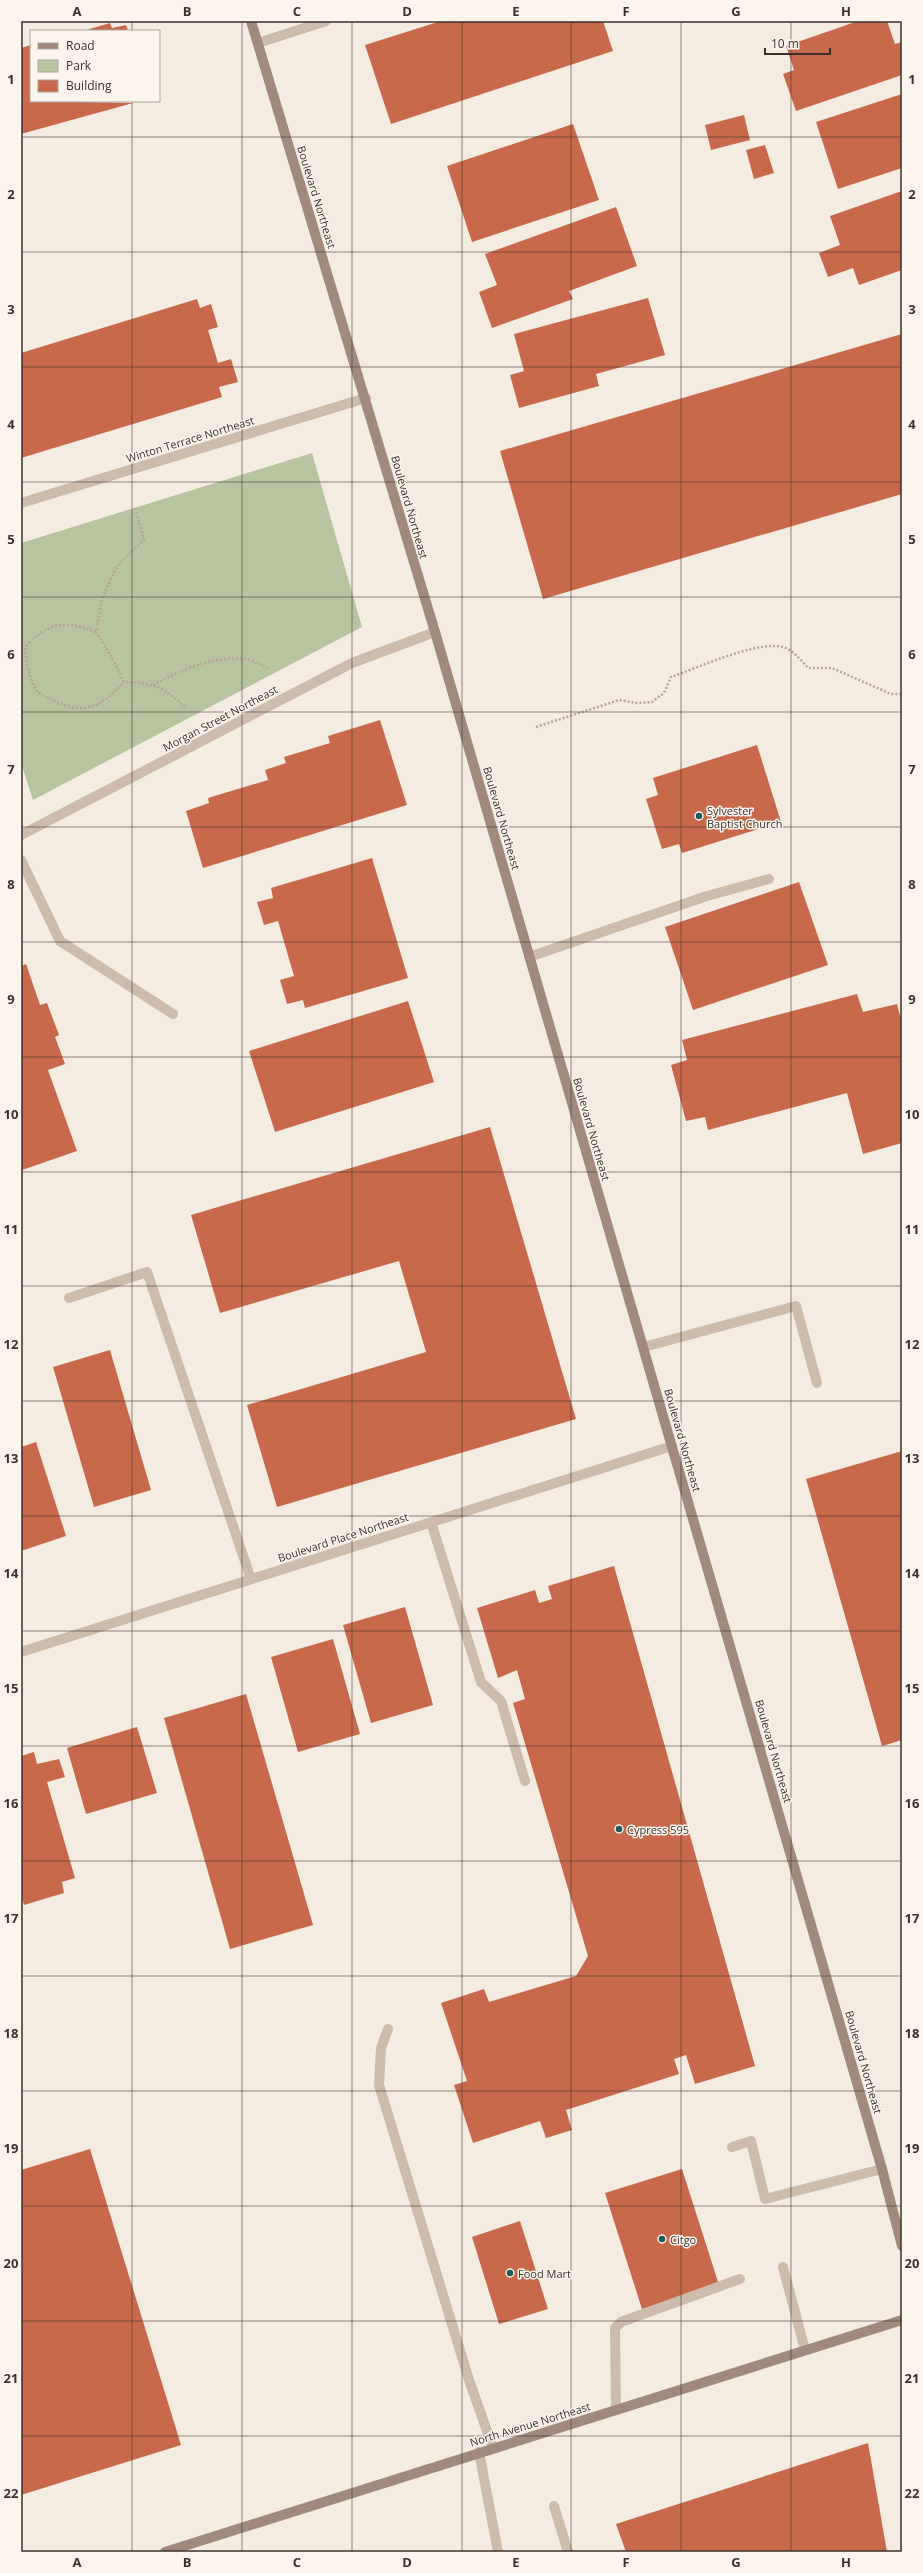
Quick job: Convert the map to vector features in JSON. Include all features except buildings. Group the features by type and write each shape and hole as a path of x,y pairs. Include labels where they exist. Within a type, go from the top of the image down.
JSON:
{"main road":[{"name":"Boulevard Northeast","path":"251,21 366,398 435,632 882,2169 902,2246"},
{"name":"North Avenue Northeast","path":"165,2552 902,2320"}],"street":[{"path":"258,43 326,21"},
{"name":"Winton Terrace Northeast","path":"21,503 366,398"},
{"name":"Morgan Street Northeast","path":"21,835 352,663 435,632"},
{"path":"21,860 60,941 173,1014"},
{"path":"530,957 707,896 769,879"},
{"path":"69,1298 147,1272 251,1578"},
{"path":"644,1347 796,1306 817,1383"},
{"name":"Boulevard Place Northeast","path":"21,1652 672,1446"},
{"path":"431,1522 481,1682 501,1701 525,1781"},
{"path":"388,2029 381,2048 379,2086 469,2380 494,2448"},
{"path":"732,2147 751,2141 765,2199 882,2169"},
{"path":"783,2267 805,2350"},
{"path":"616,2410 615,2328 620,2322 740,2279"},
{"path":"479,2452 498,2552"},
{"path":"554,2506 568,2552"}],"path":[{"path":"96,632 102,598 116,566 144,540 135,508"},
{"path":"124,682 111,656 96,632 80,626 59,624 38,632 25,647 28,673 38,693 67,708 88,709 111,697 124,682 144,682 166,690 186,708"},
{"path":"536,727 619,700 652,702 664,693 671,677 751,650 776,646 793,652 808,668 832,668 891,694 902,694"},
{"path":"153,686 177,672 212,661 245,659 268,668"}],"green space":[{"path":"312,453 362,627 33,800 21,763 21,543"}],"place":[{"name":"Sylvester Baptist Church","path":"699,816"},
{"name":"Cypress 595","path":"619,1829"},
{"name":"Citgo","path":"662,2239"},
{"name":"Food Mart","path":"510,2273"}]}
